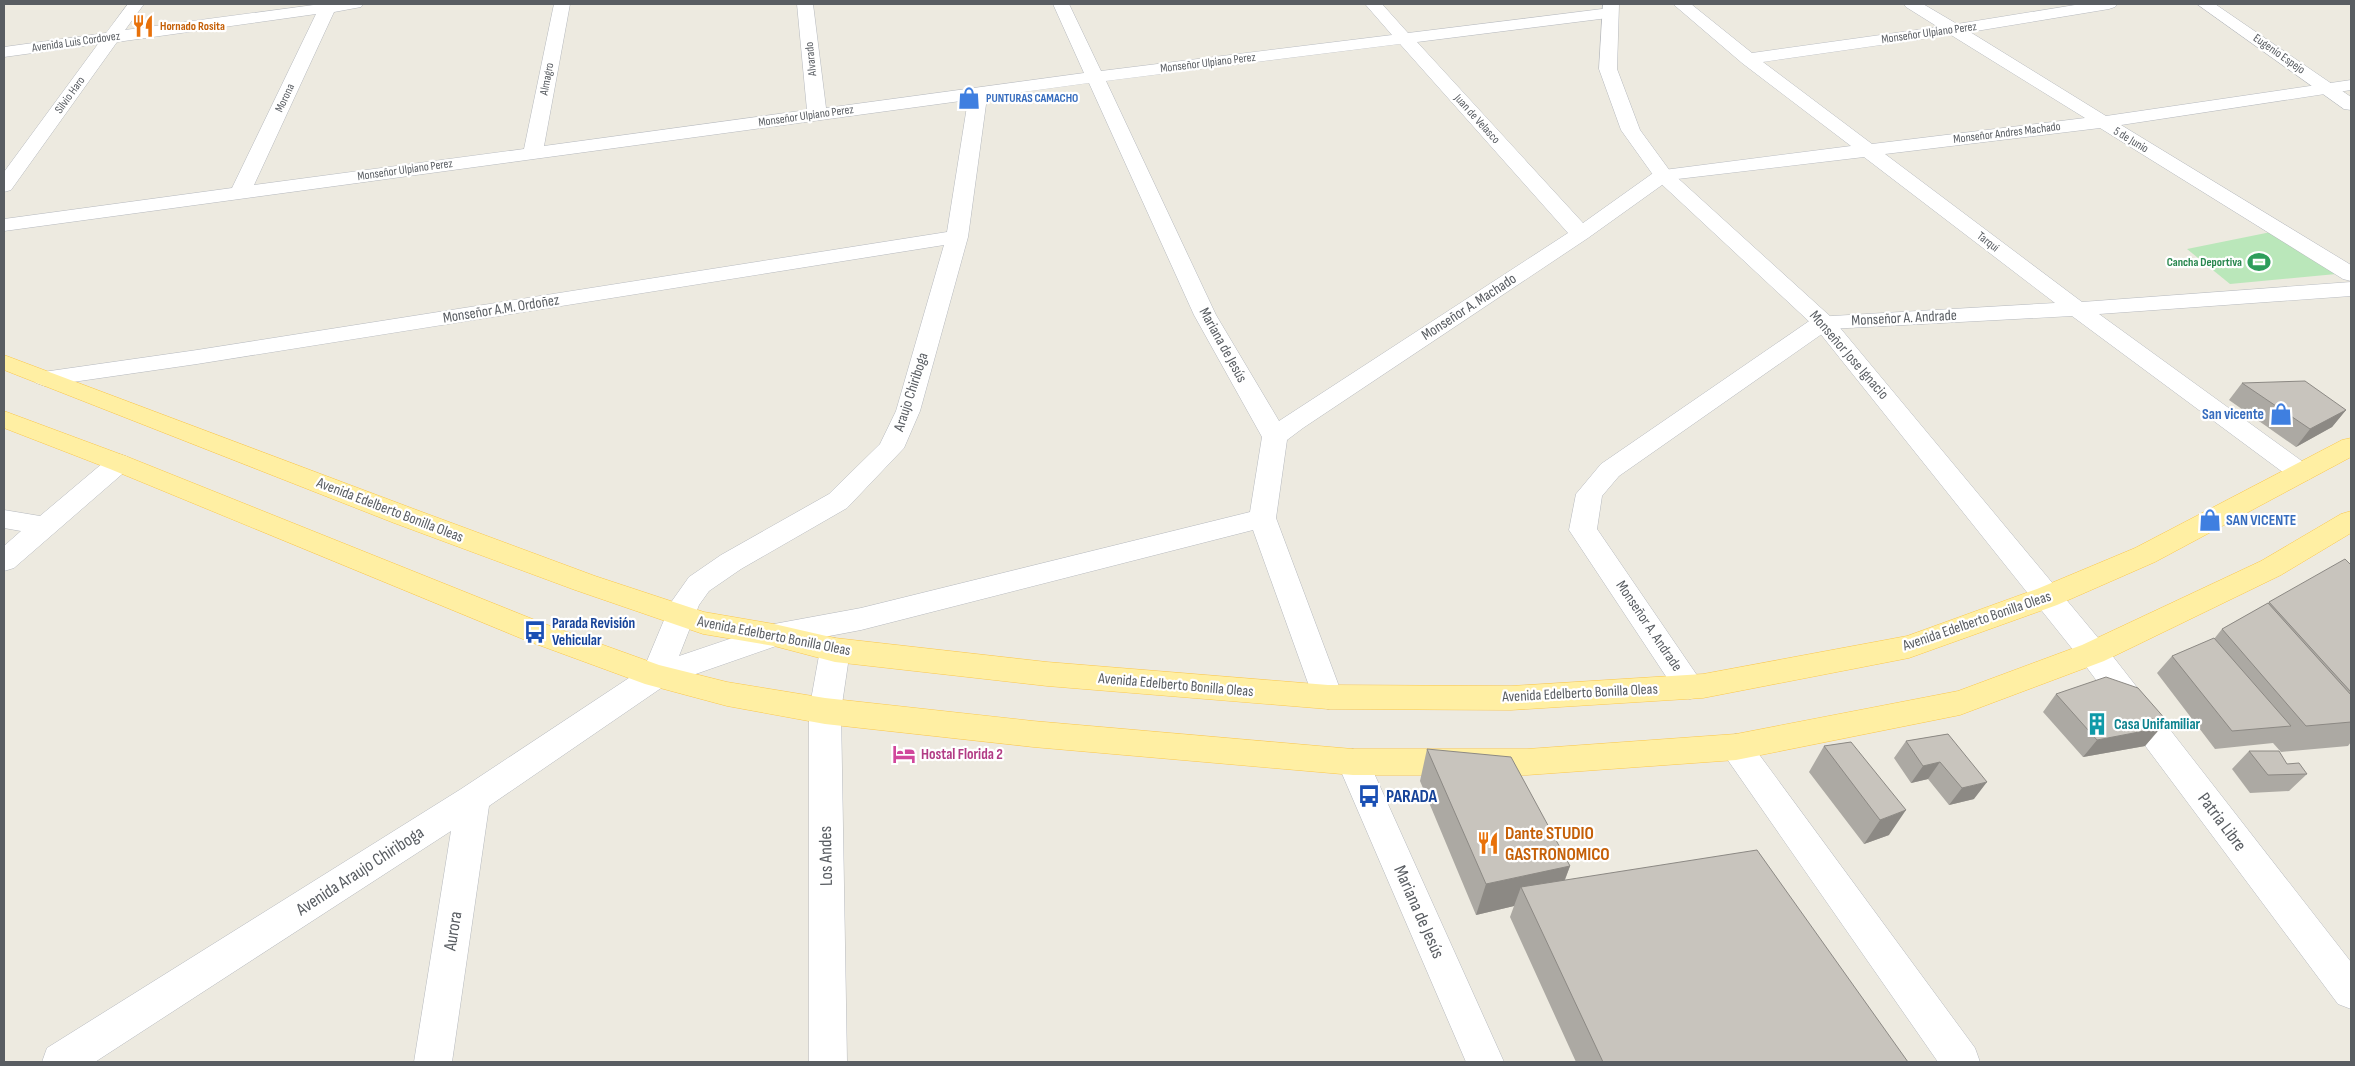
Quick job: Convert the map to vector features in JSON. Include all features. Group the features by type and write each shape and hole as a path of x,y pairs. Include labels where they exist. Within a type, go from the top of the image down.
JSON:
{"main road":[{"name":"Avenida Edelberto Bonilla Oleas","path":"4,362 404,516 703,623 774,635 835,650 1046,674 1328,697 1511,698 1690,687 1909,647 2047,597 2145,555 2351,446"},
{"path":"4,419 119,463 535,632 656,676 727,694 825,710 1032,734 1353,762 1527,762 1736,747 1960,703 2093,653 2271,568 2351,521"}],"street":[{"name":"Silvio Haro","path":"4,186 136,4"},
{"name":"Avenida Luis Cordovez","path":"4,52 328,6 355,4"},
{"name":"Almagro","path":"533,153 562,4"},
{"name":"Alvarado","path":"805,4 817,114"},
{"name":"Mariana de Jesús","path":"1061,4 1205,314 1275,437"},
{"name":"Juan de Velasco","path":"1373,4 1581,234"},
{"name":"Tarqui","path":"1681,4 1748,59 2077,309 2301,473"},
{"name":"5 de Junio","path":"1912,4 2351,274"},
{"name":"Monseñor Ulpiano Perez","path":"1748,59 1954,30 2109,4"},
{"name":"Eugenio Espejo","path":"2205,4 2351,106"},
{"name":"Morona","path":"240,193 328,6"},
{"name":"Monseñor Ulpiano Perez","path":"4,225 979,92 1404,39 1610,8"},
{"name":"Monseñor Jose Ignacio","path":"1610,8 1608,69 1631,130 1662,175 1823,322 2093,653"},
{"name":"Monseñor Andres Machado","path":"1662,175 2101,122 2351,85"},
{"name":"Araujo Chiriboga","path":"656,676 686,601 699,584 714,572 838,501 891,448 908,411 957,237 979,92"},
{"name":"Monseñor A. Machado","path":"1275,437 1294,422 1581,234 1662,175"},
{"name":"Monseñor A.M. Ordoñez","path":"45,378 197,357 957,237"},
{"name":"Monseñor A. Andrade","path":"1690,687 1584,530 1589,494 1610,470 1823,322 2077,309 2351,289"},
{"path":"1275,437 1262,518 1328,697"},
{"path":"4,560 119,463"},
{"name":"Avenida Araujo Chiriboga","path":"70,1059 473,799 656,676 774,635 861,620 1262,518"},
{"path":"4,519 44,526"},
{"name":"Los Andes","path":"828,1062 825,710 835,650"},
{"name":"Patria Libre","path":"2093,653 2351,991"},
{"path":"1736,747 1961,1062"},
{"name":"Mariana de Jesús","path":"1353,762 1485,1062"},
{"name":"Aurora","path":"433,1062 473,799"}],"green space":[{"name":"Cancha Deportiva","path":"2271,232 2336,274 2230,284 2187,249"}],"building":[{"path":"2305,381 2346,410 2310,429 2242,383"},
{"path":"2345,559 2351,565 2351,692 2269,602"},
{"path":"2268,603 2351,695 2351,722 2306,726 2222,629"},
{"path":"2214,638 2291,726 2232,731 2172,656"},
{"path":"2106,677 2138,688 2167,721 2152,719 2160,728 2097,740 2056,694"},
{"path":"1948,734 1987,782 1962,788 1940,762 1923,766 1906,741"},
{"path":"1851,742 1906,810 1880,820 1824,746"},
{"path":"1427,749 1511,757 1570,866 1486,884"},
{"path":"2249,751 2279,751 2287,764 2299,763 2307,774 2268,775"},
{"path":"1757,850 1908,1062 1603,1062 1521,887"}],"place":[{"name":"Hornado Rosita","path":"143,26"},
{"name":"PUNTURAS CAMACHO","path":"969,98"},
{"name":"Cancha Deportiva","path":"2259,262"},
{"name":"San vicente","path":"2281,414"},
{"name":"SAN VICENTE","path":"2210,520"},
{"name":"Parada Revisión Vehicular","path":"535,632"},
{"name":"Casa Unifamiliar","path":"2097,724"},
{"name":"Hostal Florida 2","path":"904,754"},
{"name":"PARADA","path":"1369,796"},
{"name":"Dante STUDIO GASTRONOMICO","path":"1488,843"}]}
